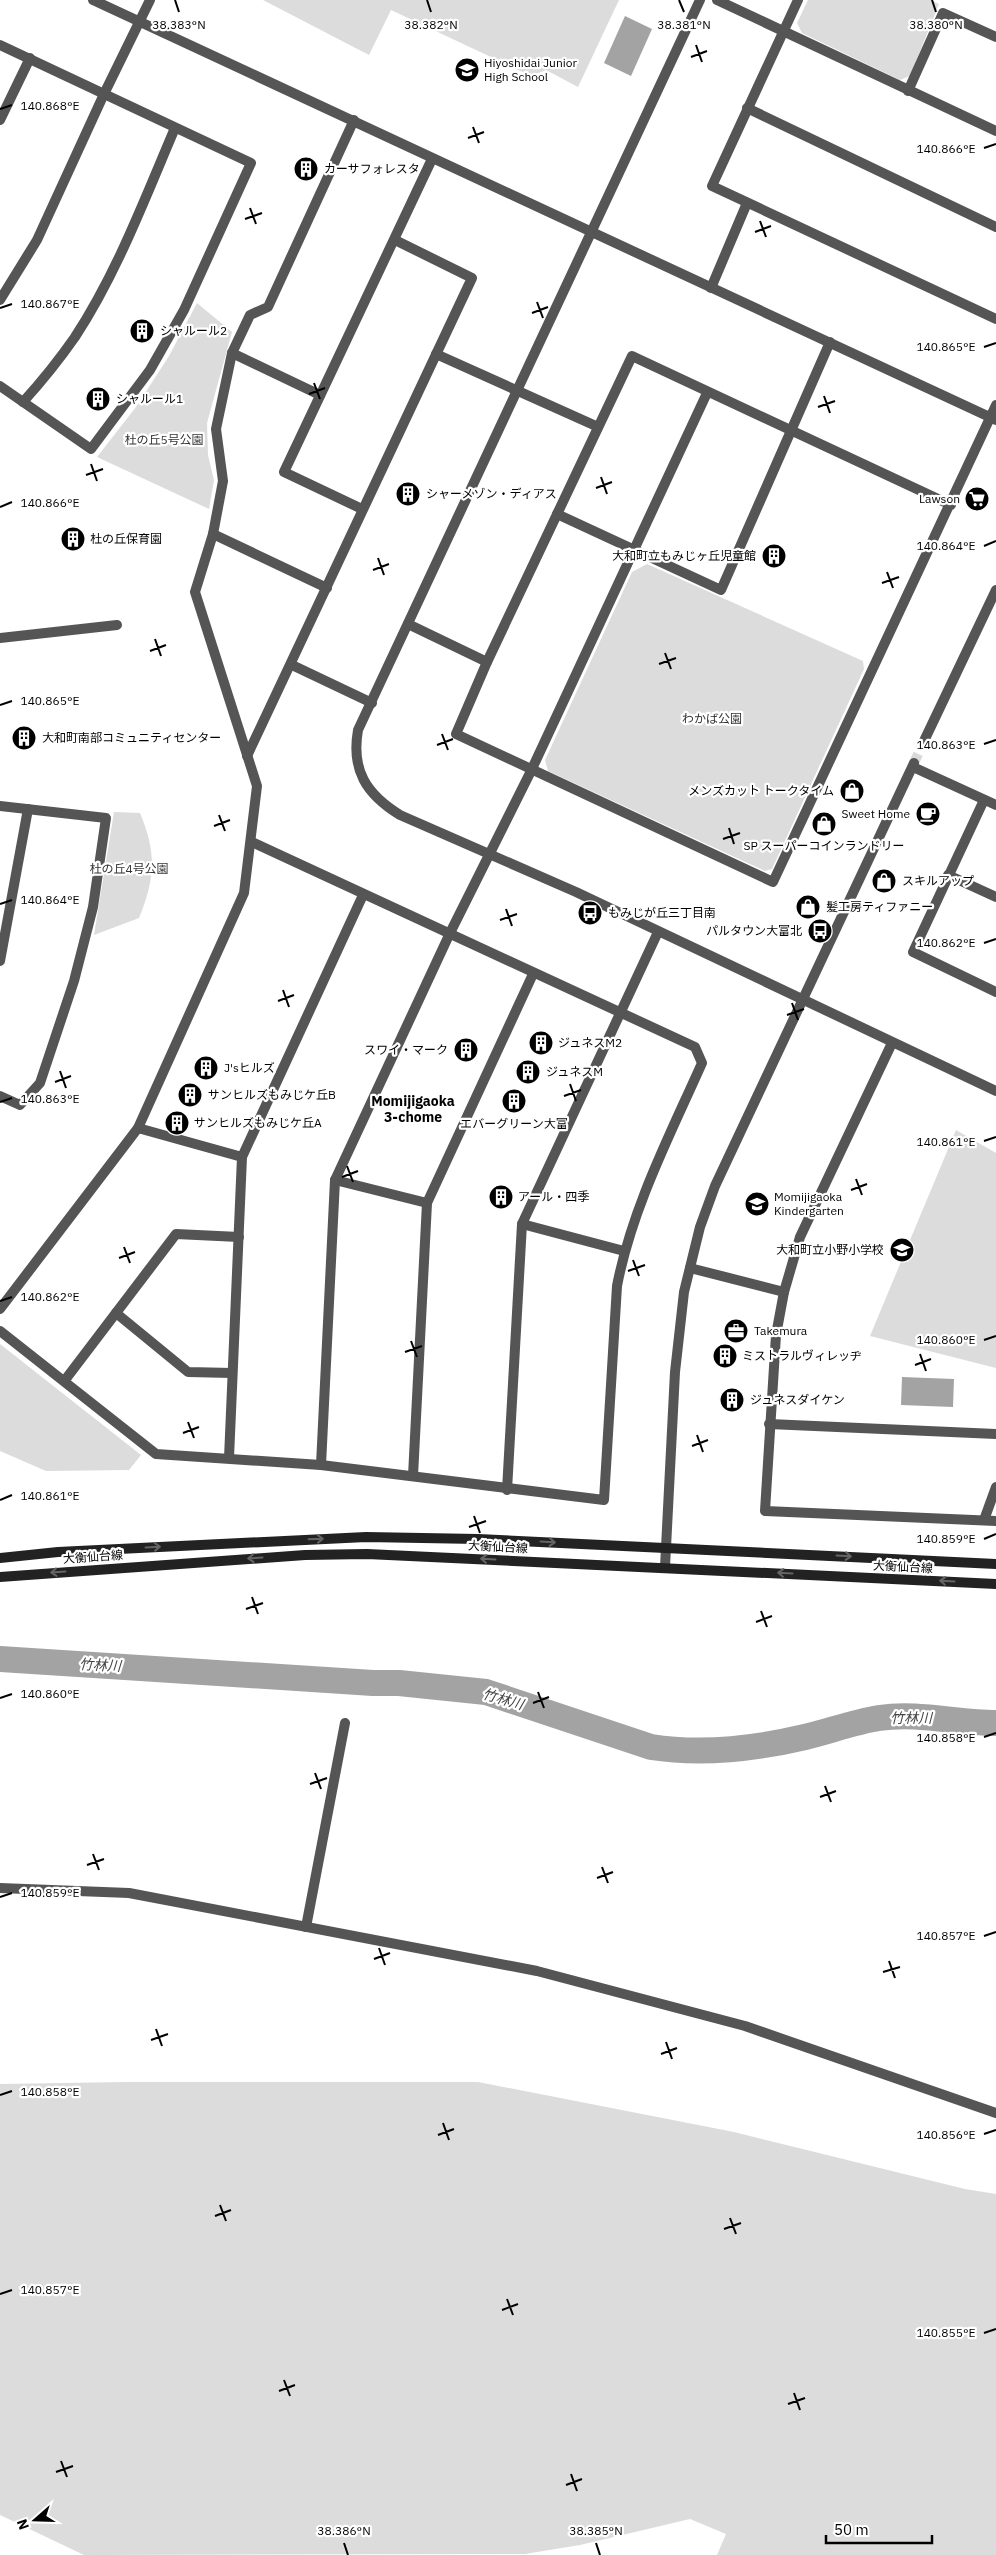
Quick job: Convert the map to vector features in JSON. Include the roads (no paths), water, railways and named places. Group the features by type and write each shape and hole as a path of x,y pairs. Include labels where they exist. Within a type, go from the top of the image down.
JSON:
{"main road":[{"name":"大衡仙台線","path":"0,1558 58,1552 366,1537 478,1539 666,1547 996,1564"},
{"name":"大衡仙台線","path":"0,1577 340,1554 665,1567 996,1584"}],"street":[{"path":"93,0 354,120 592,234 830,342 993,419"},
{"path":"0,300 37,240 104,94 150,0"},
{"path":"700,0 358,730 355,748 360,770 369,789 380,803 400,815 491,854 996,1091"},
{"path":"717,0 996,131"},
{"path":"798,0 712,186 996,318"},
{"path":"908,91 943,13 996,37"},
{"path":"0,45 251,163 184,310 150,370 91,449 0,386"},
{"path":"0,120 30,58"},
{"path":"747,108 996,227"},
{"path":"0,1309 138,1128 244,893 252,842 257,786 195,592 213,534 223,481 216,429 232,353 250,315 268,307 354,120"},
{"path":"23,402 52,369 76,335 111,271 175,128"},
{"path":"362,509 284,472 432,159"},
{"path":"711,288 747,203"},
{"path":"247,756 292,665 362,509 472,278 395,240"},
{"path":"557,514 721,590 830,342"},
{"path":"232,353 320,396"},
{"path":"436,354 596,426"},
{"path":"951,504 791,432 632,356 596,426 557,514 486,662 456,734 531,771 773,882 993,419 996,405"},
{"path":"321,1466 335,1180 450,933 531,771 707,393"},
{"path":"213,534 327,588"},
{"path":"924,741 996,590"},
{"path":"408,624 486,662"},
{"path":"0,638 117,625"},
{"path":"292,665 372,703"},
{"path":"665,1567 675,1372 684,1292 700,1227 715,1186 914,765 996,805"},
{"path":"984,800 913,952 996,992"},
{"path":"0,806 106,818 93,907 74,981 40,1083 20,1105 0,1096"},
{"path":"0,960 28,809"},
{"path":"0,1331 65,1380 156,1454 321,1466 413,1476 508,1490 604,1500 618,1286 624,1252 658,1162 702,1063 695,1047 533,974 450,933 363,895 252,842"},
{"path":"948,875 996,897"},
{"path":"229,1458 242,1156 363,895"},
{"path":"508,1490 522,1224 658,932"},
{"path":"413,1476 428,1203 533,974"},
{"path":"892,1043 800,1237 784,1292 776,1335 764,1511 996,1521"},
{"path":"138,1128 242,1156"},
{"path":"335,1180 428,1203"},
{"path":"522,1224 624,1252"},
{"path":"65,1380 176,1234 239,1237"},
{"path":"690,1268 784,1292"},
{"path":"116,1313 188,1372 232,1372"},
{"path":"769,1424 996,1434"},
{"path":"984,1520 996,1487"},
{"path":"306,1927 345,1723"},
{"path":"0,1888 129,1893 537,1971 745,2026 996,2113"}],"waterway":[{"name":"竹林川","path":"0,1659 373,1683 399,1683 486,1692 651,1747 670,1749 709,1751 748,1748 894,1716 996,1723"}],"tunnel":[{"path":"914,763 924,741"}],"place":[{"name":"Hiyoshidai Junior High School","path":"467,70"},
{"name":"カーサフォレスタ","path":"306,169"},
{"name":"シャルール2","path":"142,331"},
{"name":"シャルール1","path":"98,399"},
{"name":"シャーメゾン・ディアス","path":"408,494"},
{"name":"Lawson","path":"977,499"},
{"name":"杜の丘保育園","path":"73,539"},
{"name":"大和町立もみじヶ丘児童館","path":"774,556"},
{"name":"大和町南部コミュニティセンター","path":"24,738"},
{"name":"メンズカット トークタイム","path":"852,791"},
{"name":"Sweet Home","path":"928,814"},
{"name":"SP スーパーコインランドリー","path":"824,824"},
{"name":"スキルアップ","path":"884,881"},
{"name":"髪工房ティファニー","path":"808,907"},
{"name":"もみじが丘三丁目南","path":"590,913"},
{"name":"パルタウン大富北","path":"820,931"},
{"name":"ジュネスM2","path":"541,1043"},
{"name":"スワイ・マーク","path":"466,1050"},
{"name":"J'sヒルズ","path":"206,1068"},
{"name":"ジュネスM","path":"528,1072"},
{"name":"サンヒルズもみじケ丘B","path":"190,1095"},
{"name":"エバーグリーン大富","path":"514,1101"},
{"name":"サンヒルズもみじケ丘A","path":"177,1123"},
{"name":"アール・四季","path":"501,1197"},
{"name":"Momijigaoka Kindergarten","path":"757,1204"},
{"name":"大和町立小野小学校","path":"902,1250"},
{"name":"Takemura","path":"736,1331"},
{"name":"ミストラルヴィレッヂ","path":"725,1356"},
{"name":"ジュネスダイケン","path":"732,1400"}],"district":[{"name":"Momijigaoka 3-chome","path":"413,1110"}],"park label":[{"name":"杜の丘5号公園","path":"164,440"},
{"name":"わかば公園","path":"712,719"},
{"name":"杜の丘4号公園","path":"129,869"}]}
